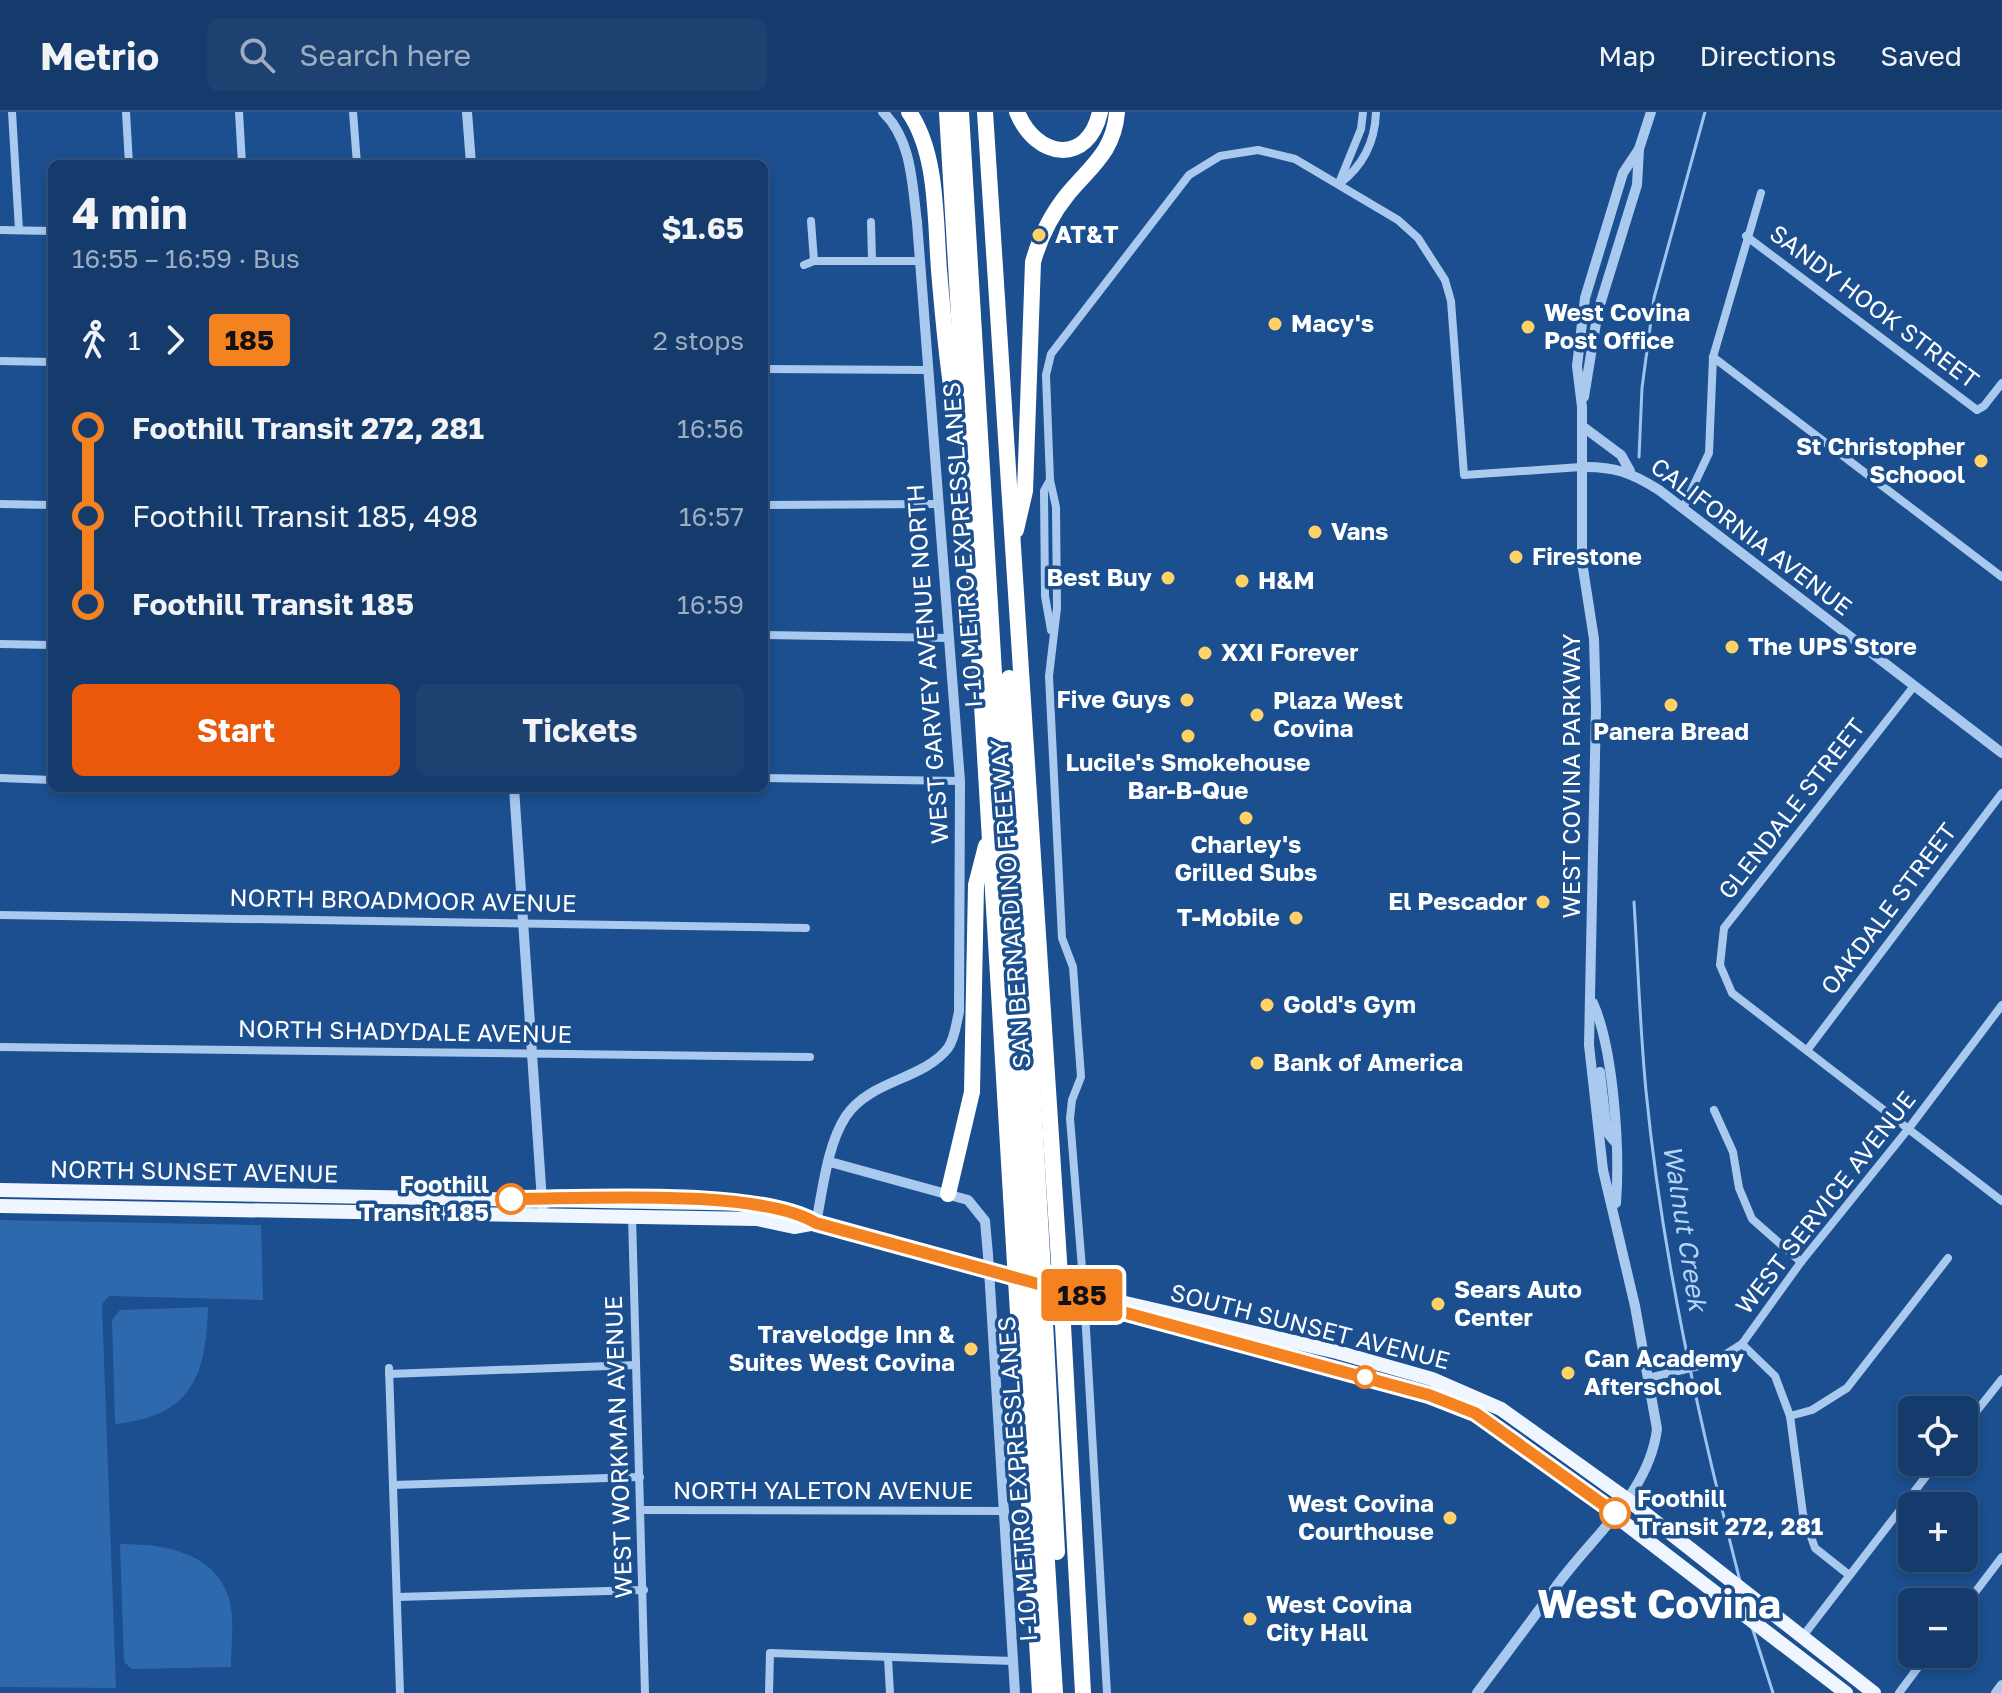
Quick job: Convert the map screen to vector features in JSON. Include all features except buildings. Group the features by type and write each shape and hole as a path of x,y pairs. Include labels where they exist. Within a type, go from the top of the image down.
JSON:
{"highway":[{"path":"909,112 923,139 934,210 947,365 970,488"},
{"path":"937,112 940,170 952,207"},
{"name":"SAN BERNARDINO FREEWAY","path":"947,112 990,833 1033,1272 1031,1300 1040,1693"},
{"name":"I-10 METRO EXPRESSLANES","path":"961,112 1033,1272"},
{"name":"I-10 METRO EXPRESSLANES","path":"975,112 1033,1272 1031,1300 1055,1693"},
{"name":"SAN BERNARDINO FREEWAY","path":"985,112 1062,1307 1083,1693"},
{"path":"1017,112 1034,142 1045,148 1062,149 1078,145 1088,138 1100,112"},
{"path":"1012,548 1025,491 1033,262 1042,235 1057,208 1097,165 1110,145 1117,112"},
{"path":"948,1194 972,1092 976,885 990,833"},
{"name":"I-10 METRO EXPRESSLANES","path":"1031,1300 1066,1693"}],"main road":[{"name":"NORTH SUNSET AVENUE","path":"0,1190 760,1204 799,1213 816,1223 1033,1272 1104,1302"},
{"name":"NORTH SUNSET AVENUE","path":"0,1206 757,1219 794,1227 816,1223"},
{"name":"SOUTH SUNSET AVENUE","path":"1104,1302 1121,1302 1246,1331 1445,1383 1501,1409 1628,1500 1874,1693"},
{"name":"SOUTH SUNSET AVENUE","path":"1104,1302 1119,1311 1420,1393 1475,1413 1615,1513 1846,1693"}],"street":[{"path":"12,112 19,230"},
{"path":"126,112 129,160"},
{"path":"239,112 242,160"},
{"path":"353,112 357,160"},
{"path":"467,112 471,160"},
{"name":"WEST GARVEY AVENUE NORTH","path":"816,1223 830,1162 847,1114 887,1083 934,1061 949,1047 959,1012 960,781 919,261 904,143 895,123 883,112"},
{"path":"1339,184 1361,129 1363,112"},
{"path":"1339,184 1358,170 1368,151 1376,112"},
{"name":"WEST COVINA PARKWAY","path":"1582,407 1598,311 1637,185 1639,149 1651,112"},
{"name":"WEST COVINA PARKWAY","path":"1477,1693 1628,1500 1655,1447 1657,1417 1615,1213 1603,1170 1591,1060 1594,639 1582,562 1582,407 1577,366 1585,298 1623,173 1639,149"},
{"path":"1107,1693 1085,1312 1070,1118 1072,1100 1081,1077 1073,967 1062,938 1049,676 1052,634 1045,596 1044,491 1050,480 1046,375 1054,351 1189,175 1220,156 1258,150 1295,159 1409,229 1445,280 1453,308 1464,475 1581,467"},
{"path":"1683,508 1709,453 1713,357 1761,193"},
{"path":"811,221 814,261"},
{"path":"871,222 872,260"},
{"path":"0,230 48,231"},
{"name":"SANDY HOOK STREET","path":"1746,236 1977,410 1984,406 2002,383"},
{"path":"804,265 814,261 919,261"},
{"path":"1713,357 2002,577"},
{"path":"0,361 48,362"},
{"path":"768,369 928,370"},
{"path":"1582,426 1621,455 1630,471"},
{"name":"CALIFORNIA AVENUE","path":"1581,467 1609,466 1630,471 1683,508 2002,753"},
{"path":"0,504 48,505"},
{"path":"768,505 939,504"},
{"path":"768,635 950,638"},
{"path":"0,644 48,645"},
{"name":"GLENDALE STREET","path":"1808,1049 1732,993 1720,965 1724,928 1914,686"},
{"path":"0,778 48,780"},
{"path":"768,778 960,781"},
{"path":"514,792 543,1216"},
{"name":"OAKDALE STREET","path":"1808,1049 2002,793"},
{"name":"NORTH BROADMOOR AVENUE","path":"0,915 806,928"},
{"name":"WEST COVINA PARKWAY","path":"1593,1002 1604,1027 1616,1143 1615,1213"},
{"name":"WEST SERVICE AVENUE","path":"1648,1378 1712,1363 1742,1344 1801,1262 1909,1128 2002,1005"},
{"name":"NORTH SHADYDALE AVENUE","path":"0,1047 810,1057"},
{"path":"1808,1049 2001,1199"},
{"path":"1591,1060 1598,1061 1607,1132 1616,1143"},
{"path":"1714,1110 1733,1152 1739,1188 1752,1219 1801,1262"},
{"path":"830,1162 968,1200 981,1213 988,1255 1015,1693"},
{"path":"1603,1170 1612,1180 1617,1198"},
{"name":"WEST WORKMAN AVENUE","path":"633,1200 645,1693"},
{"path":"1790,1416 1812,1410 1847,1388 1948,1258"},
{"path":"1742,1344 1775,1376 1790,1416 1803,1514 1815,1548 1849,1575"},
{"path":"400,1693 389,1371 636,1365"},
{"path":"1978,1409 2002,1379"},
{"path":"1803,1636 1926,1476"},
{"name":"NORTH YALETON AVENUE","path":"393,1485 640,1477"},
{"name":"NORTH YALETON AVENUE","path":"642,1510 1005,1511"},
{"path":"1978,1589 2002,1557"},
{"path":"397,1597 644,1590"},
{"path":"769,1693 770,1653 1013,1661"},
{"path":"888,1658 890,1693"},
{"path":"1899,1693 1918,1668"},
{"path":"1996,1693 2002,1685"}],"shaded area":[{"path":"0,1220 261,1225 263,1300 109,1296 102,1304 116,1688 0,1687"},
{"path":"208,1307 203,1354 198,1373 189,1389 177,1402 161,1412 141,1420 115,1424 112,1320 120,1310"},
{"path":"120,1544 153,1546 185,1553 212,1570 222,1582 231,1606 231,1667 132,1669 124,1662"}],"waterway":[{"path":"1639,457 1642,388 1654,298 1705,112"},
{"name":"Walnut Creek","path":"1634,902 1646,1091 1662,1214 1696,1399 1740,1581"},
{"name":"Walnut Creek","path":"1752,1627 1773,1693"}],"bus line":[{"name":"185","path":"511,1199 760,1204 799,1213 816,1223 1104,1302 1119,1311 1429,1395 1475,1413 1615,1513"}],"place":[{"name":"AT&T","path":"1039,235"},
{"name":"Macy's","path":"1275,324"},
{"name":"West Covina Post Office","path":"1528,327"},
{"name":"St Christopher Schoool","path":"1981,461"},
{"name":"Vans","path":"1315,532"},
{"name":"Firestone","path":"1516,557"},
{"name":"Best Buy","path":"1168,578"},
{"name":"H&M","path":"1242,581"},
{"name":"The UPS Store","path":"1732,647"},
{"name":"XXI Forever","path":"1205,653"},
{"name":"Five Guys","path":"1187,700"},
{"name":"Panera Bread","path":"1671,705"},
{"name":"Plaza West Covina","path":"1257,715"},
{"name":"Lucile's Smokehouse Bar-B-Que","path":"1188,736"},
{"name":"Charley's Grilled Subs","path":"1246,818"},
{"name":"El Pescador","path":"1543,902"},
{"name":"T-Mobile","path":"1296,918"},
{"name":"Gold's Gym","path":"1267,1005"},
{"name":"Bank of America","path":"1257,1063"},
{"name":"Foothill Transit 185","path":"511,1199"},
{"name":"Sears Auto Center","path":"1438,1304"},
{"name":"Travelodge Inn & Suites West Covina","path":"971,1349"},
{"name":"Can Academy Afterschool","path":"1568,1373"},
{"name":"Foothill Transit 272, 281","path":"1615,1513"},
{"name":"West Covina Courthouse","path":"1450,1518"},
{"name":"West Covina City Hall","path":"1250,1619"}],"district":[{"name":"West Covina","path":"1659,1604"}]}
